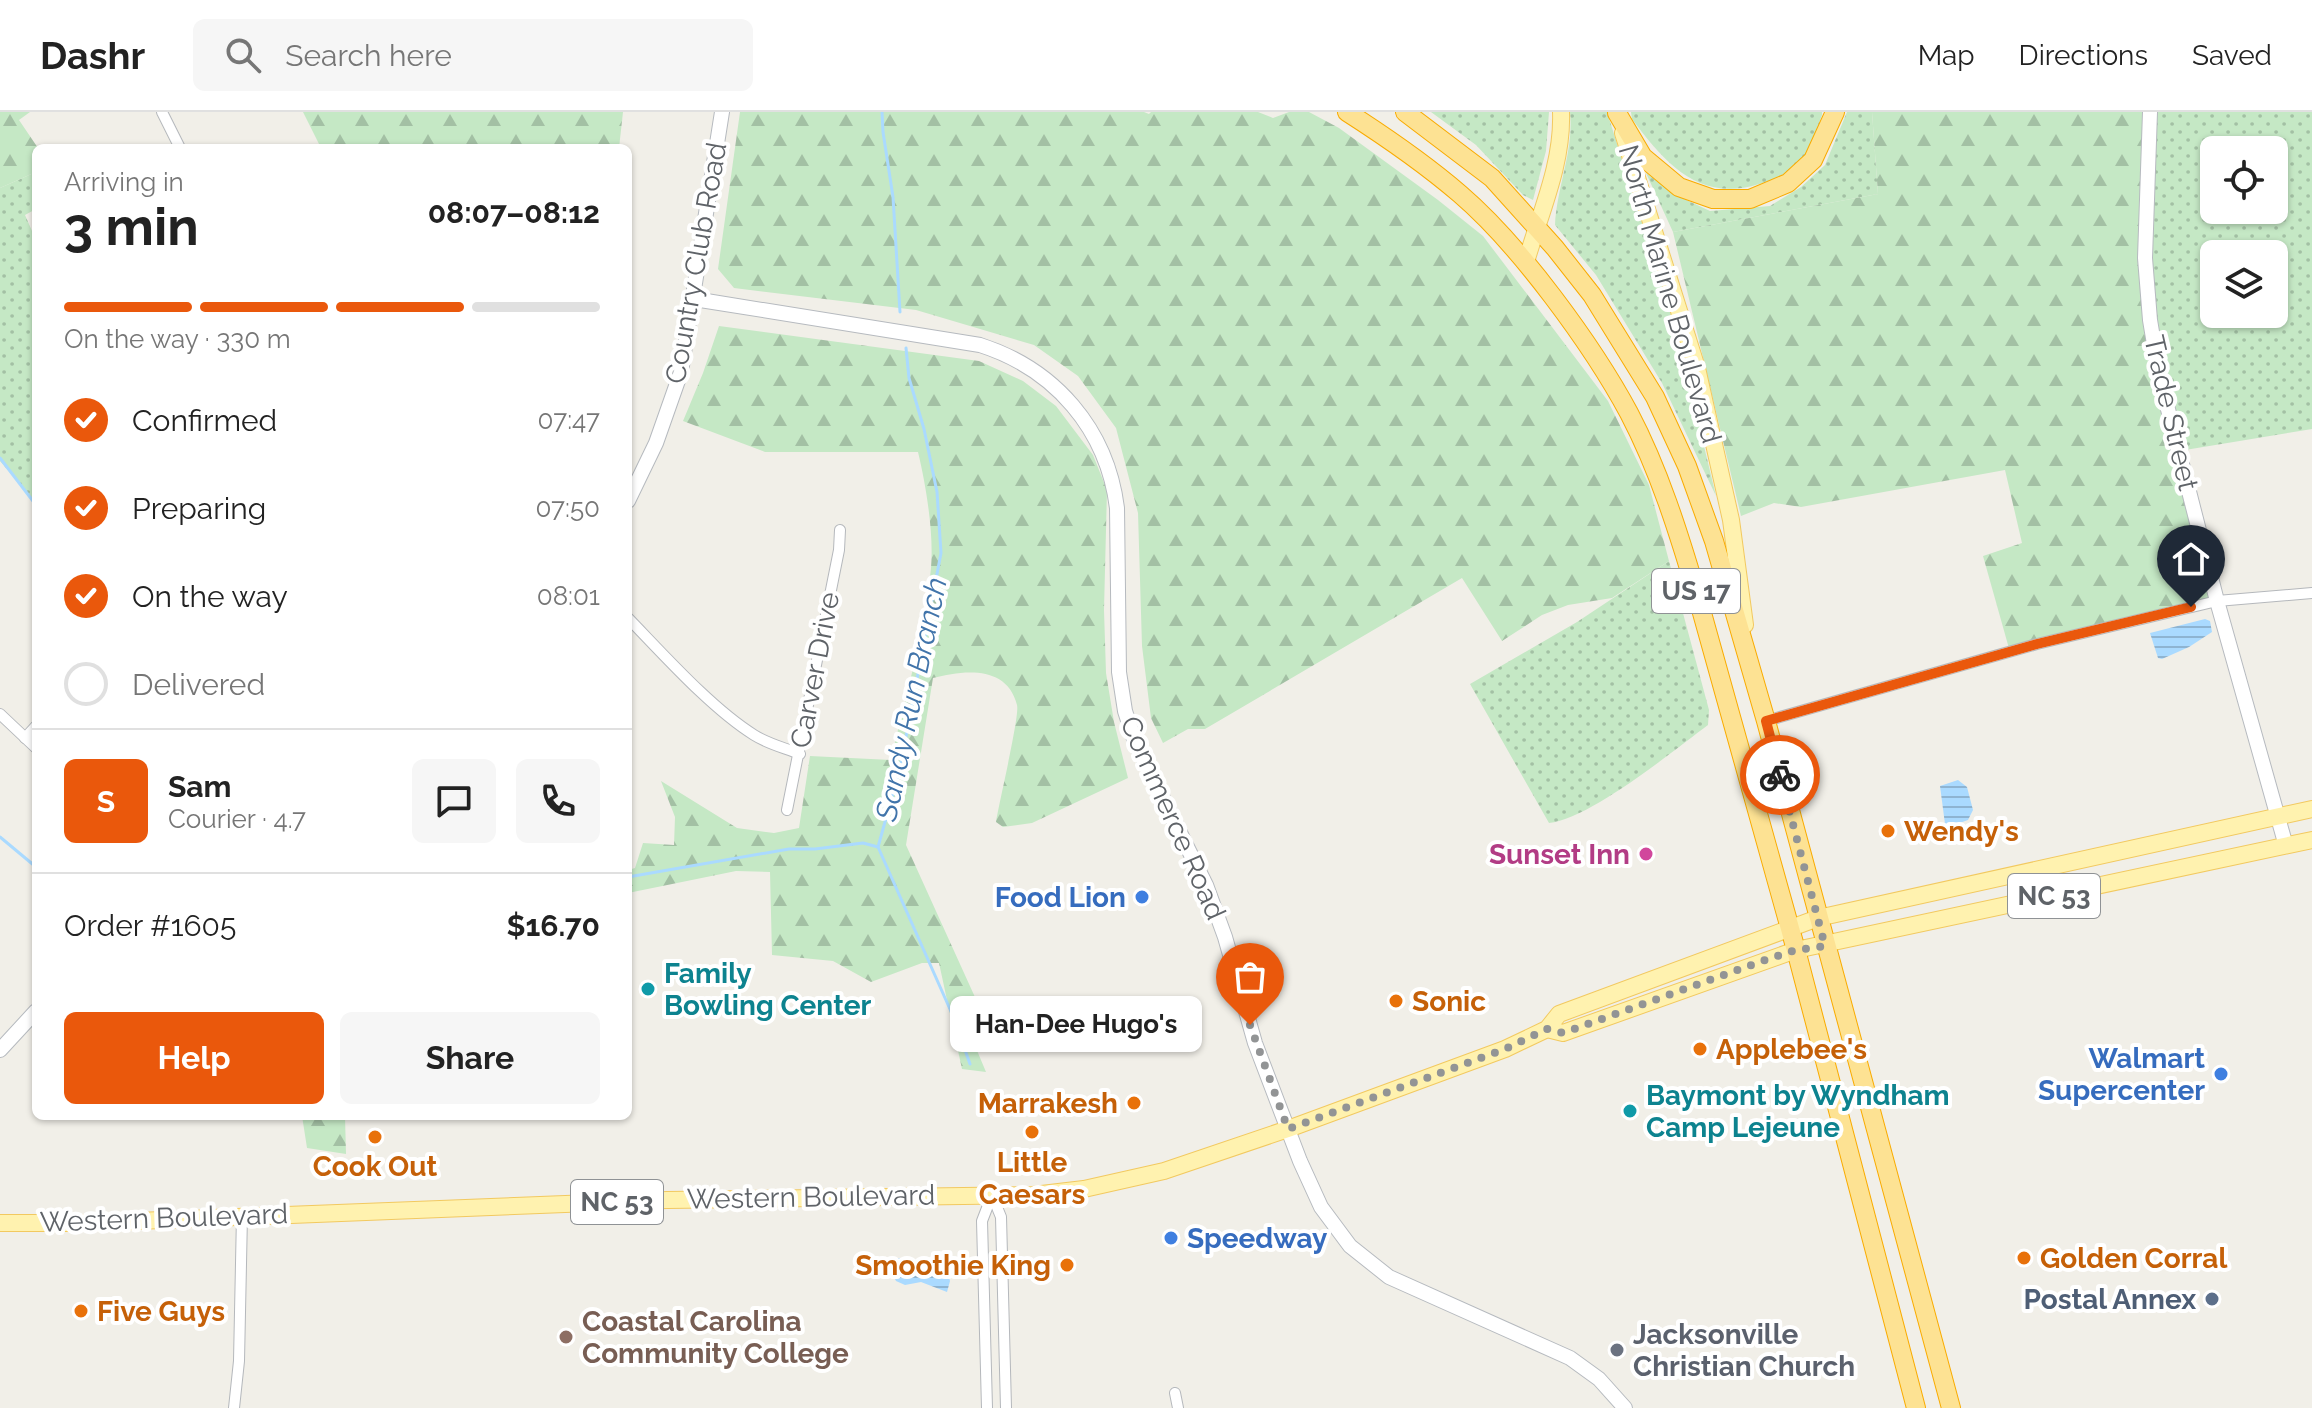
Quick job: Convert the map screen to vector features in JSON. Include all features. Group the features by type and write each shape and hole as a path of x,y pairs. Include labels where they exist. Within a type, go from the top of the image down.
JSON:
{"highway":[{"name":"US 17","path":"1347,112 1400,146 1462,195 1526,262 1583,337 1630,416 1653,468 1693,582 1796,950 1916,1408"},
{"name":"US 17","path":"1405,112 1492,178 1592,295 1655,397 1687,466 1714,541 1751,671"},
{"path":"1616,112 1643,157 1679,187 1713,199 1750,199 1788,183 1813,160 1835,112"},
{"name":"North Marine Boulevard","path":"1751,671 1951,1408"},
{"name":"US 17","path":"1894,1327 1929,1408"}],"main road":[{"path":"1526,262 1558,155 1561,112"},
{"name":"North Marine Boulevard","path":"1616,112 1672,283 1707,407 1731,520 1751,671"},
{"name":"Western Boulevard","path":"0,1223 87,1223 667,1200 1033,1195 1084,1189 1164,1171 1505,1049 1547,1029 1559,1014 1818,918 2312,809"},
{"name":"Western Boulevard","path":"1547,1029 1563,1033 1796,950 2312,840"}],"street":[{"path":"162,112 178,144"},
{"name":"Country Club Road","path":"632,493 656,443 681,372 722,112"},
{"name":"Trade Street","path":"2150,112 2145,258 2150,320 2159,374 2217,601 2286,846"},
{"name":"Commerce Road","path":"694,299 962,341 997,350 1048,380 1062,392 1088,425 1107,464 1116,497 1119,672 1125,711 1135,742 1206,885 1225,937 1255,1043 1313,1191 1328,1219 1369,1263 1402,1284 1570,1358 1599,1379 1625,1408"},
{"name":"Carver Drive","path":"787,810 839,550 840,530"},
{"path":"1766,721 2037,644 2217,601 2312,593"},
{"path":"632,622 737,723 769,743 800,754"},
{"path":"0,714 32,744"},
{"path":"25,738 32,730"},
{"path":"0,1050 32,1015"},
{"path":"987,1408 982,1221 992,1195"},
{"path":"992,1195 1001,1217 1006,1408"},
{"path":"234,1408 239,1361 242,1215"},
{"path":"1175,1393 1178,1408"}],"green space":[{"path":"0,112 30,112 19,120 35,144 32,144 32,174 0,188"},
{"path":"303,112 623,112 619,144 319,144"},
{"path":"740,112 1258,112 1273,118 1289,112 1309,112 1339,128 1483,236 1608,401 1649,485 1669,561 1612,598 1568,605 1542,615 1502,641 1462,578 1205,729 1188,729 1163,743 1151,718 1142,646 1138,513 1116,428 1078,376 1034,345 916,310 734,288 718,269"},
{"path":"1431,112 1549,112 1546,151 1533,200 1523,195 1476,145"},
{"path":"1570,112 1607,112 1676,330 1716,496 1662,383 1596,275 1555,225 1570,141"},
{"path":"1631,112 1822,112 1822,115 1809,152 1800,164 1759,184 1718,188 1685,175 1671,164 1632,119"},
{"path":"1847,112 1872,112 1878,194 1673,232 1646,173 1680,197 1710,211 1770,206 1801,187 1825,165"},
{"path":"1872,112 2150,112 2150,320 2217,601 2010,652 1983,556 2022,543 2005,470 1801,507 1774,503 1741,516 1673,232 1878,194"},
{"path":"2150,112 2312,112 2312,429 2179,451 2145,258"},
{"path":"32,174 32,211 25,215 32,231 32,498 0,461 0,188"},
{"path":"719,326 979,361 1023,381 1056,406 1093,455 1107,490 1106,673 1128,778 1032,823 1003,827 996,822 1017,712 1012,692 1004,683 983,674 958,673 933,678 906,845 979,1006 963,1017 986,1072 962,1069 939,963 922,963 871,982 833,961 772,955 770,872 736,871 632,892 632,869 635,868 643,843 674,845 675,817 661,781 737,828 774,833 799,828 810,756 891,760 928,592 932,555 930,525 918,452 765,452 683,421"},
{"path":"1669,561 1709,710 1708,725 1608,797 1566,819 1549,823 1470,684 1577,622"},
{"path":"303,1120 345,1120 346,1154 307,1148"}],"water":[{"path":"2205,619 2210,621 2212,632 2189,647 2158,658 2150,633"},
{"path":"1958,780 1967,787 1973,810 1968,820 1954,825 1945,824 1940,786"},
{"path":"896,1258 904,1259 921,1274 938,1263 945,1263 950,1281 947,1292 921,1282 905,1285 896,1281 892,1273"}],"waterway":[{"name":"Sandy Run Branch","path":"882,112 893,197 900,312"},
{"name":"Sandy Run Branch","path":"878,847 900,768 941,553 937,492 924,429 909,378 906,348"},
{"path":"0,458 32,500"},
{"path":"0,837 32,864"},
{"name":"Sandy Run Branch","path":"632,876 789,849 863,843 878,847"},
{"path":"878,847 953,1016 970,1064"}],"way so far":[{"path":"1250,1025 1288,1129 1505,1049 1547,1029 1563,1033 1768,959 1796,950 1825,946 1780,775"}],"place":[{"name":"Wendy's","path":"1888,831"},
{"name":"Sunset Inn","path":"1646,854"},
{"name":"Food Lion","path":"1142,897"},
{"name":"Family Bowling Center","path":"648,989"},
{"name":"Sonic","path":"1396,1001"},
{"name":"Han-Dee Hugo's","path":"1250,1025"},
{"name":"Applebee's","path":"1700,1049"},
{"name":"Walmart Supercenter","path":"2221,1074"},
{"name":"Marrakesh","path":"1134,1103"},
{"name":"Baymont by Wyndham Camp Lejeune","path":"1630,1111"},
{"name":"Little Caesars","path":"1032,1132"},
{"name":"Cook Out","path":"375,1137"},
{"name":"Speedway","path":"1171,1238"},
{"name":"Golden Corral","path":"2024,1258"},
{"name":"Smoothie King","path":"1067,1265"},
{"name":"Postal Annex","path":"2212,1299"},
{"name":"Five Guys","path":"81,1311"},
{"name":"Coastal Carolina Community College","path":"566,1337"},
{"name":"Jacksonville Christian Church","path":"1617,1350"}],"route":[{"path":"1780,775 1766,721 2037,644 2191,607"}]}
